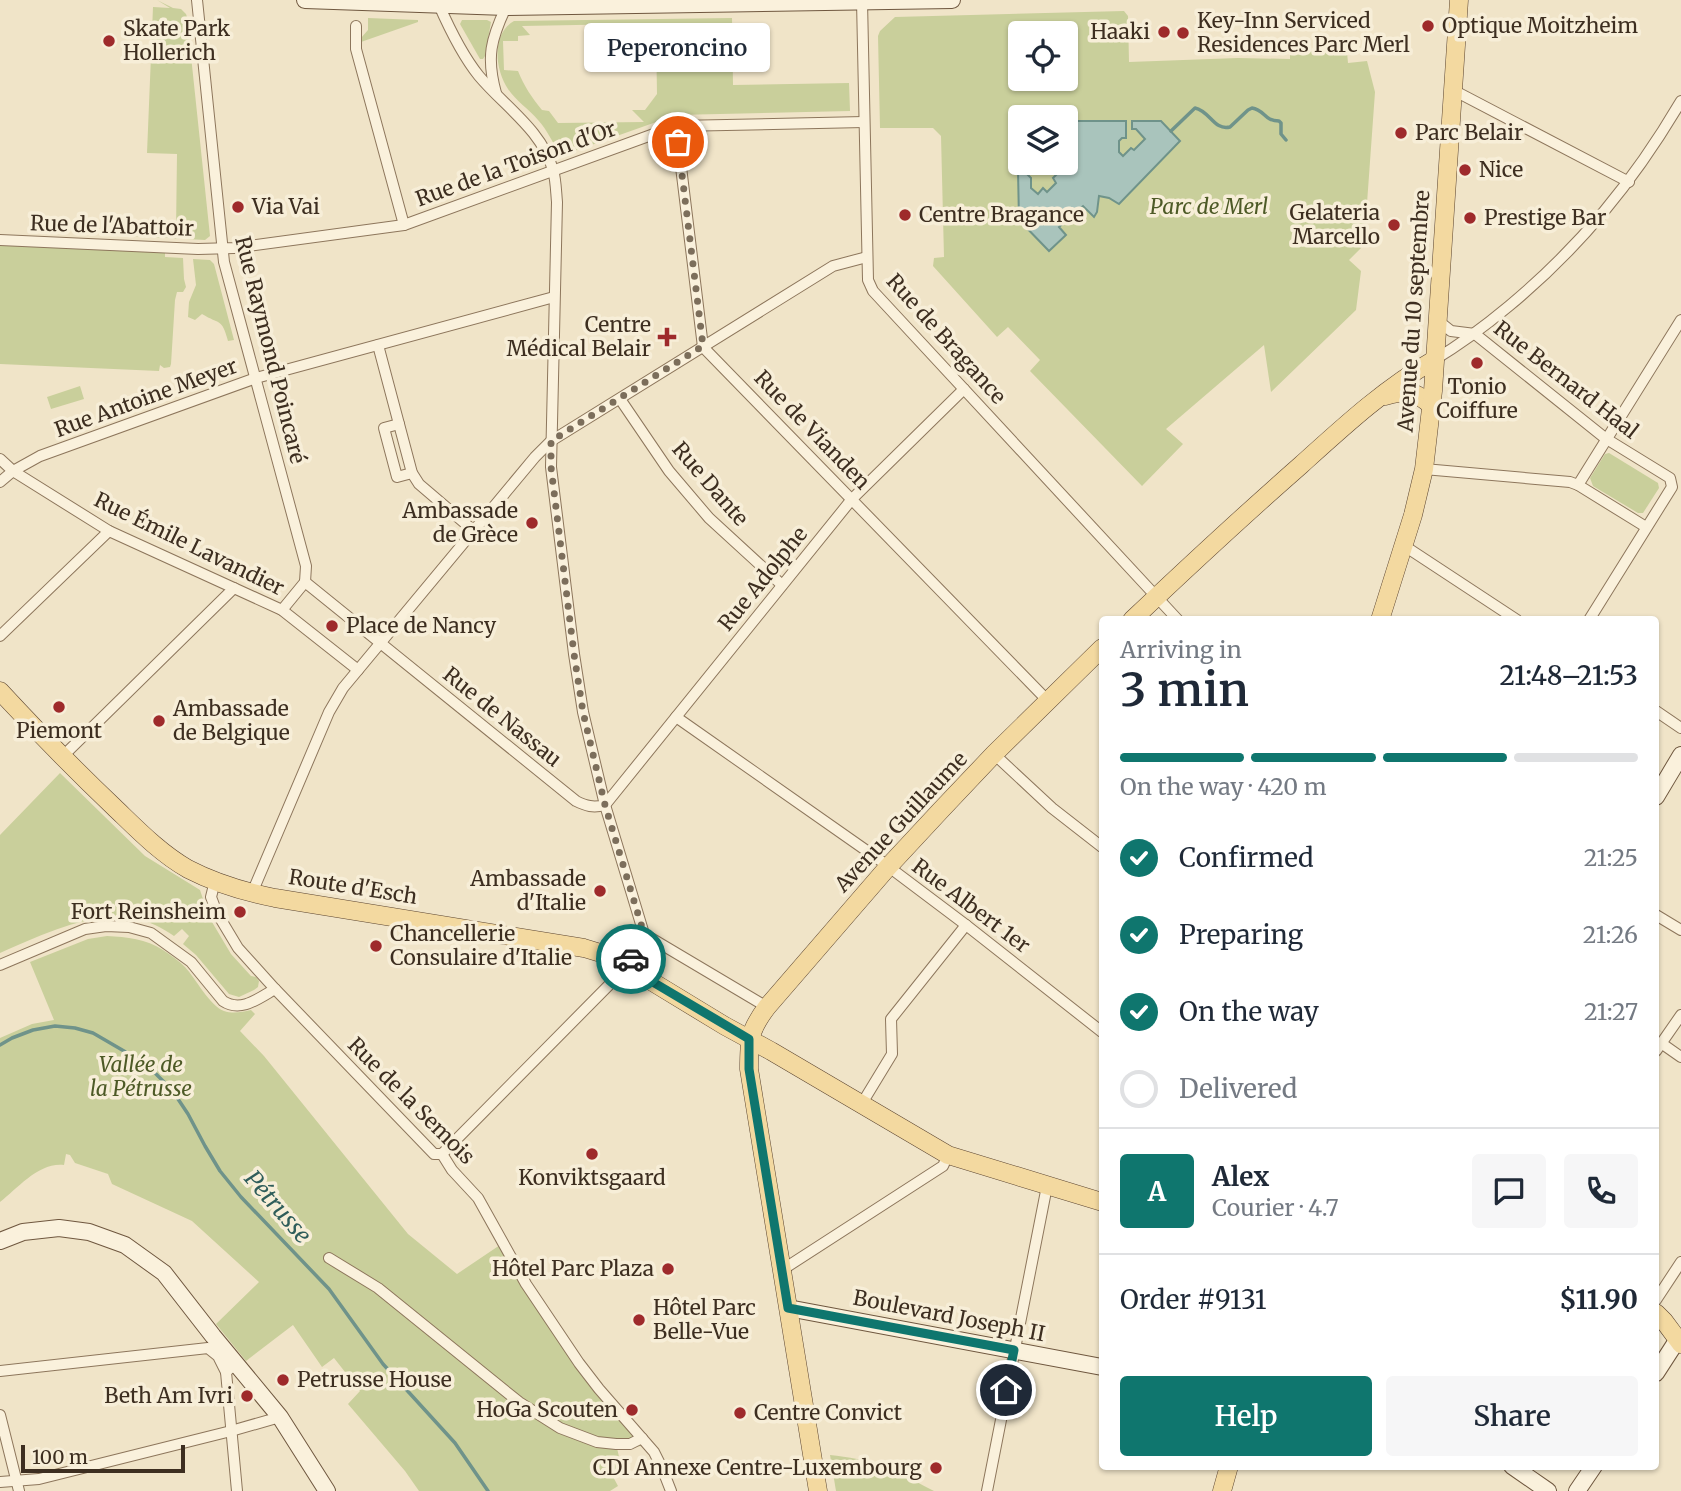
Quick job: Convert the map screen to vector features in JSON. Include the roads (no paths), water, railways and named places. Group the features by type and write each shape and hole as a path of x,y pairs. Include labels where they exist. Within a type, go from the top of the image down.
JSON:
{"main road":[{"path":"305,0 506,7 952,0"},
{"name":"Avenue du 10 septembre","path":"1381,616 1424,469 1431,405 1459,0"},
{"path":"1136,616 1270,492 1378,398 1434,360"},
{"path":"1378,398 1405,391 1422,397 1431,405"},
{"name":"Avenue Guillaume","path":"749,1039 757,1020 767,1007 888,867 994,754 1099,651"},
{"name":"Route d'Esch","path":"0,691 62,757 144,836 166,855 215,881 252,893 584,948 607,955 627,964 646,978 948,1155 1099,1201"},
{"path":"1659,792 1681,755"},
{"path":"749,1039 749,1069 818,1491"},
{"path":"0,1241 23,1232 58,1228 89,1232 125,1245 164,1273 213,1336 231,1368 280,1417 327,1491"},
{"name":"Boulevard Joseph II","path":"788,1308 1099,1366"},
{"path":"1659,1316 1680,1341 1659,1369"},
{"path":"1222,1491 1228,1470"},
{"path":"1517,1470 1538,1488"},
{"path":"1577,1491 1591,1470"}],"street":[{"name":"Rue Raymond Poincaré","path":"197,0 224,262 306,566 305,582"},
{"name":"Rue de Bragance","path":"862,1 867,257 868,280 873,291 1174,616"},
{"path":"439,5 464,56 538,140 554,170 556,202 551,467 583,712 605,805 644,934 627,964 605,990 442,1154"},
{"path":"497,95 491,72 491,48 494,33 506,7"},
{"path":"356,26 356,49 404,226"},
{"path":"1453,90 1629,182"},
{"path":"1434,360 1475,334 1539,282 1593,227 1655,146 1681,101"},
{"name":"Rue de la Toison d'Or","path":"222,248 404,226 676,126 864,122"},
{"path":"676,126 703,346"},
{"name":"Rue de l'Abattoir","path":"0,240 222,248"},
{"path":"252,893 329,712 343,688 551,441 833,266 867,257"},
{"name":"Rue Antoine Meyer","path":"0,482 13,471 40,456 256,378 554,297"},
{"path":"1437,320 1451,331 1475,334"},
{"path":"1578,485 1681,320"},
{"name":"Rue Bernard Haal","path":"1475,334 1605,438 1670,478 1672,487 1646,527"},
{"path":"378,345 412,473 419,484 474,531"},
{"name":"Rue de Vianden","path":"703,346 1048,701"},
{"name":"Rue Adolphe","path":"605,805 852,499 964,389"},
{"name":"Rue Dante","path":"620,399 669,471 709,518 782,585"},
{"name":"Rue Émile Lavandier","path":"0,459 13,471 109,531 282,610 358,670"},
{"path":"1424,469 1570,482 1646,527 1590,616"},
{"path":"0,636 109,531"},
{"path":"1403,545 1511,616"},
{"path":"282,610 305,582 380,644"},
{"path":"62,757 234,589"},
{"name":"Rue de Nassau","path":"380,644 576,801 584,806 605,805"},
{"path":"1659,713 1681,728"},
{"name":"Rue Albert 1er","path":"676,717 888,867 1099,1030"},
{"path":"994,754 1052,808 1099,845"},
{"name":"Rue de la Semois","path":"215,881 211,897 217,913 238,948 434,1154 442,1154 452,1170 478,1198 526,1284 579,1363 598,1389 654,1452 671,1491"},
{"path":"1659,917 1681,930"},
{"path":"861,1105 891,1054 891,1019 966,925"},
{"path":"0,965 85,929 129,927 151,933 191,962 229,1004 243,1006 275,989"},
{"path":"644,934 767,1007"},
{"path":"1659,1046 1681,1015"},
{"path":"1659,1047 1681,1057"},
{"path":"782,1270 944,1165 948,1155"},
{"path":"986,1491 1047,1186"},
{"path":"329,1258 379,1288 536,1414 560,1428 597,1442 630,1444 642,1438"},
{"path":"1659,1295 1681,1262"},
{"path":"198,1349 213,1336"},
{"path":"0,1371 208,1348 231,1368 231,1431 237,1491"},
{"path":"0,1415 17,1486"},
{"path":"0,1482 17,1486 280,1417"}],"water":[{"path":"1078,121 1126,121 1126,138 1119,141 1119,152 1123,156 1145,139 1136,129 1132,129 1132,121 1161,121 1180,141 1119,204 1099,196 1094,217 1083,206 1059,227 1066,235 1049,251 1019,220 1018,175 1028,175 1031,178 1031,188 1038,194 1043,188 1047,192 1056,183 1053,178 1056,175 1078,175"}],"waterway":[{"path":"1171,131 1195,108 1216,124 1225,127 1230,127 1252,108 1270,119 1279,121 1281,134 1286,140"},
{"name":"Pétrusse","path":"0,1045 33,1030 55,1026 75,1028 93,1033 136,1058 156,1074 172,1090 188,1114 220,1171 241,1197 329,1289 383,1364 455,1443 488,1491"}],"place":[{"name":"Optique Moitzheim","path":"1428,26"},
{"name":"Haaki","path":"1164,32"},
{"name":"Key-Inn Serviced Residences Parc Merl","path":"1183,33"},
{"name":"Skate Park Hollerich","path":"109,41"},
{"name":"Parc Belair","path":"1401,133"},
{"name":"Peperoncino","path":"678,142"},
{"name":"Nice","path":"1465,170"},
{"name":"Via Vai","path":"238,207"},
{"name":"Centre Bragance","path":"905,215"},
{"name":"Prestige Bar","path":"1470,218"},
{"name":"Gelateria Marcello","path":"1394,225"},
{"name":"Centre Médical Belair","path":"667,337"},
{"name":"Tonio Coiffure","path":"1477,363"},
{"name":"Ambassade de Grèce","path":"532,523"},
{"name":"Place de Nancy","path":"332,626"},
{"name":"Piemont","path":"59,707"},
{"name":"Ambassade de Belgique","path":"159,721"},
{"name":"Ambassade d'Italie","path":"600,891"},
{"name":"Fort Reinsheim","path":"240,912"},
{"name":"Chancellerie Consulaire d'Italie","path":"376,946"},
{"name":"Konviktsgaard","path":"592,1154"},
{"name":"Hôtel Parc Plaza","path":"668,1269"},
{"name":"Hôtel Parc Belle-Vue","path":"639,1320"},
{"name":"Petrusse House","path":"283,1380"},
{"name":"Beth Am Ivri","path":"247,1396"},
{"name":"HoGa Scouten","path":"632,1410"},
{"name":"Centre Convict","path":"740,1413"},
{"name":"CDI Annexe Centre-Luxembourg","path":"936,1468"}],"park label":[{"name":"Parc de Merl","path":"1209,207"},
{"name":"Vallée de la Pétrusse","path":"141,1077"}]}
